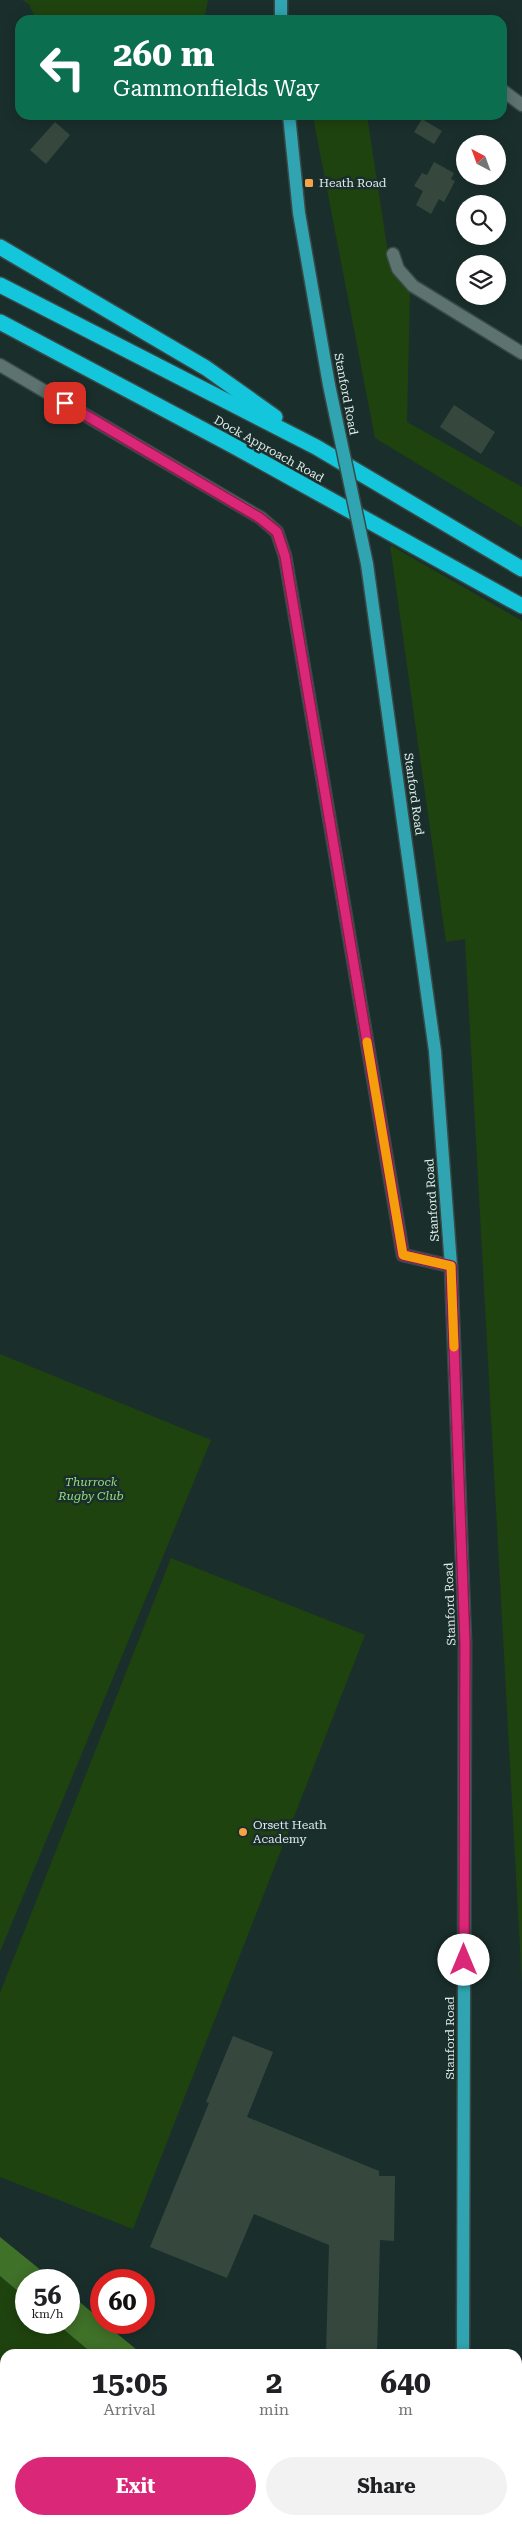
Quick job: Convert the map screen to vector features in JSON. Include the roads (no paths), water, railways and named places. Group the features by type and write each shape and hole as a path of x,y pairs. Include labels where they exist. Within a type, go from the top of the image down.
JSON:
{"highway":[{"path":"0,247 206,368 316,447"},
{"path":"0,285 316,447"},
{"name":"Dock Approach Road","path":"0,322 230,444 522,606"},
{"name":"Dock Approach Road","path":"316,447 522,569"}],"main road":[{"path":"281,0 281,15"},
{"name":"Stanford Road","path":"290,120 299,213 329,385 368,564 434,1051 451,1266 465,1643 463,2349"}],"street":[{"path":"507,94 522,105"},
{"path":"393,254 398,269 413,286 522,353"},
{"path":"0,365 260,518 277,532 285,556 403,1255 451,1266"}],"place":[{"name":"Heath Road","path":"309,183"},
{"name":"Orsett Heath Academy","path":"243,1832"}],"park label":[{"name":"Thurrock Rugby Club","path":"91,1489"}]}
